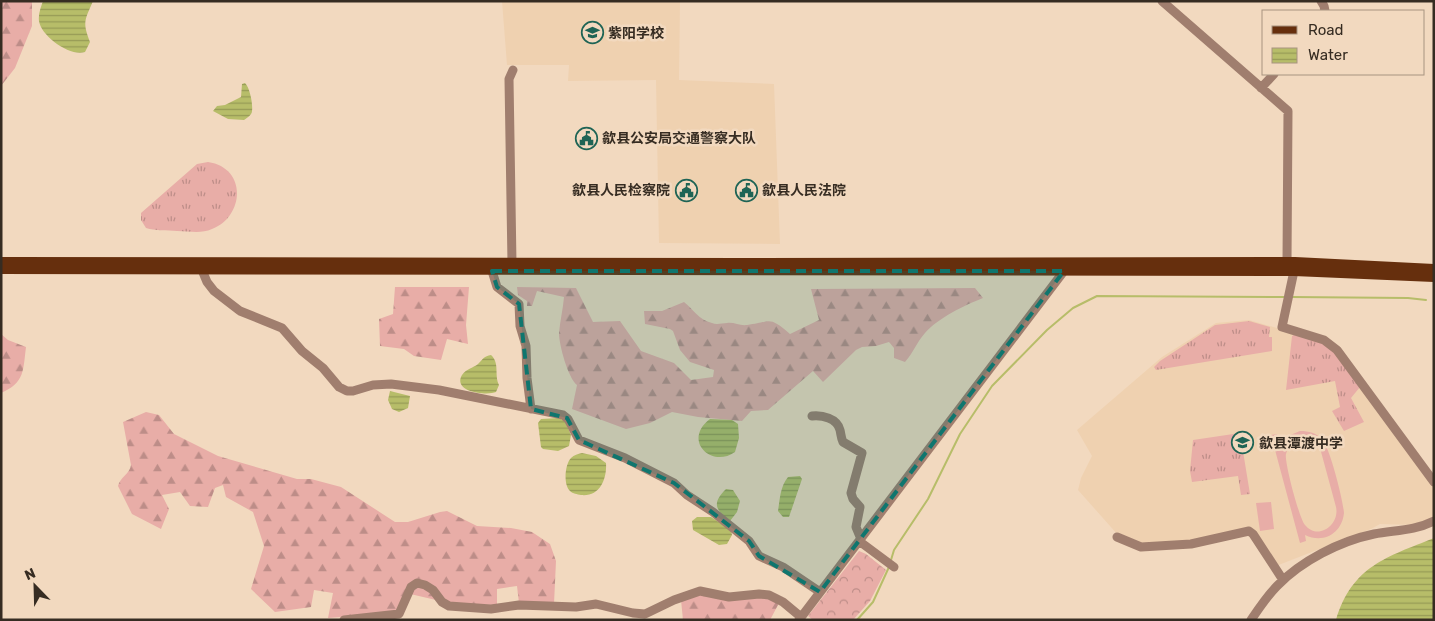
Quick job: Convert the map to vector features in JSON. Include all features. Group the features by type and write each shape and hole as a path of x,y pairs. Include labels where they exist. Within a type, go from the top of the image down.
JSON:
{"main road":[{"path":"1,262 1287,262 1434,269"},
{"path":"1,269 1294,271 1434,277"}],"street":[{"path":"1162,1 1288,111 1287,262"},
{"path":"512,263 509,79 513,70"},
{"path":"1261,88 1273,75"},
{"path":"202,270 206,281 214,291 240,311 282,328 302,351 323,368 338,387 347,391 354,391 373,385 391,384 439,390 562,415 568,419 576,436 583,442 625,458 674,483 687,496 713,512 749,541 759,556 783,567 820,592"},
{"path":"492,271 497,287 519,304 520,326 526,346 527,378 531,409"},
{"path":"344,620 399,614 411,587 417,583 433,590 442,602 449,606 490,609 518,605 576,607 596,604 645,614 674,600 700,591 729,597 759,594 772,596 784,602 800,618 1064,271"},
{"path":"1294,271 1282,327 1324,340 1335,347 1364,384 1434,482"},
{"path":"812,416 824,416 835,421 840,427 843,442 862,453 851,493 853,499 860,507 856,528 860,540 894,567"},
{"path":"1251,620 1283,580 1315,558 1356,539 1382,533 1399,532 1434,521"},
{"path":"1117,537 1141,547 1191,544 1249,531 1253,534 1283,580"}],"highlighted area":[{"path":"492,271 1064,271 820,592 759,556 749,541 674,483 579,440 567,418 531,409 519,304 497,287"}],"shaded area":[{"path":"502,1 680,1 679,80 774,84 780,244 659,243 656,80 568,81 569,65 507,65"},
{"name":"歙县潭渡中学","path":"1249,320 1325,342 1336,351 1434,487 1434,517 1413,525 1380,524 1276,566 1250,527 1219,538 1142,545 1118,535 1078,490 1081,478 1092,456 1077,430 1162,357 1216,323"}],"green space":[{"path":"1,1 32,1 32,26 15,68 1,86"},
{"path":"208,162 221,166 230,173 235,183 237,193 235,204 223,223 208,231 199,232 146,228 141,220 141,213 197,164"},
{"path":"395,287 469,287 466,325 468,344 447,339 441,360 414,356 404,349 380,346 379,319 393,314"},
{"path":"517,287 576,288 593,322 620,321 641,351 674,363 691,380 713,377 714,370 690,362 680,350 673,331 645,324 644,311 662,311 684,302 707,322 744,325 770,321 778,324 790,334 819,320 811,289 975,288 983,298 952,312 930,327 905,362 894,358 894,348 889,342 876,346 862,347 856,350 823,382 813,371 768,410 751,411 742,421 698,417 672,412 650,423 626,429 572,409 577,385 570,376 559,333 564,297 537,291 532,306 527,306 527,301 518,295"},
{"path":"1249,321 1270,327 1269,337 1272,337 1272,351 1156,370 1154,367 1160,361 1215,325"},
{"path":"1,334 8,340 26,347 23,369 19,380 15,385 1,393"},
{"path":"1292,336 1324,343 1335,351 1360,387 1351,398 1364,422 1344,431 1332,411 1340,407 1335,381 1286,390"},
{"path":"146,412 159,415 174,434 218,456 297,479 311,479 341,487 395,522 408,522 447,511 477,526 511,528 532,532 550,544 556,561 554,604 519,603 517,586 497,589 497,605 453,604 406,593 396,613 328,618 333,593 314,590 311,607 275,612 251,589 264,546 253,512 226,497 223,485 215,488 208,507 190,506 180,492 162,495 169,509 161,529 132,514 118,486 131,465 123,422"},
{"path":"1300,431 1317,435 1322,439 1329,453 1339,486 1344,513 1340,526 1331,535 1319,538 1305,535 1306,541 1300,543 1271,435 1277,434 1281,445 1288,436","holes":["1299,440 1311,441 1320,448 1336,507 1335,520 1327,529 1322,531 1310,530 1302,520 1292,489 1286,459 1288,449 1295,442"]},
{"path":"1240,433 1250,494 1241,495 1238,476 1192,482 1190,471 1193,440"},
{"path":"1271,502 1274,529 1260,531 1256,503"},
{"path":"859,551 866,554 886,570 870,601 853,620 813,620 808,616"},
{"path":"696,594 763,596 777,600 778,605 770,620 683,620 681,600"}],"water":[{"path":"43,1 93,1 85,21 90,42 85,52 79,53 64,48 50,39 45,33 39,21"},
{"path":"245,83 252,100 252,112 249,116 244,120 228,119 213,111 217,106 225,105 241,97 242,84"},
{"path":"491,355 496,365 499,385 496,392 479,393 466,389 460,381 462,375 485,357"},
{"path":"390,391 410,396 408,408 399,412 392,409 388,400"},
{"path":"559,418 565,421 571,435 569,446 558,451 543,449 541,447 538,423 541,419"},
{"path":"710,419 732,420 738,424 739,438 735,452 717,457 709,455 703,450 699,443 699,435 702,427"},
{"path":"582,453 596,456 606,463 604,481 598,490 588,495 571,492 566,484 566,469 569,461 573,456"},
{"path":"800,476 802,479 789,517 783,517 778,511 783,485 788,477"},
{"path":"726,489 733,490 740,501 737,512 730,521 721,513 717,506 718,499"},
{"path":"697,517 711,517 731,530 732,535 727,544 719,545 693,530 692,521"},
{"path":"1434,538 1434,620 1336,620 1351,587 1362,575 1387,558"}],"waterway":[{"path":"891,560 894,550 928,499 960,434 992,386 1047,330 1073,308 1097,296 1286,297"},
{"path":"1291,297 1408,298 1426,300"},
{"path":"857,620 873,602 889,567"}],"place":[{"name":"紫阳学校","path":"592,33"},
{"name":"歙县公安局交通警察大队","path":"586,138"},
{"name":"歙县人民检察院","path":"686,190"},
{"name":"歙县人民法院","path":"746,190"},
{"name":"歙县潭渡中学","path":"1243,443"}]}
